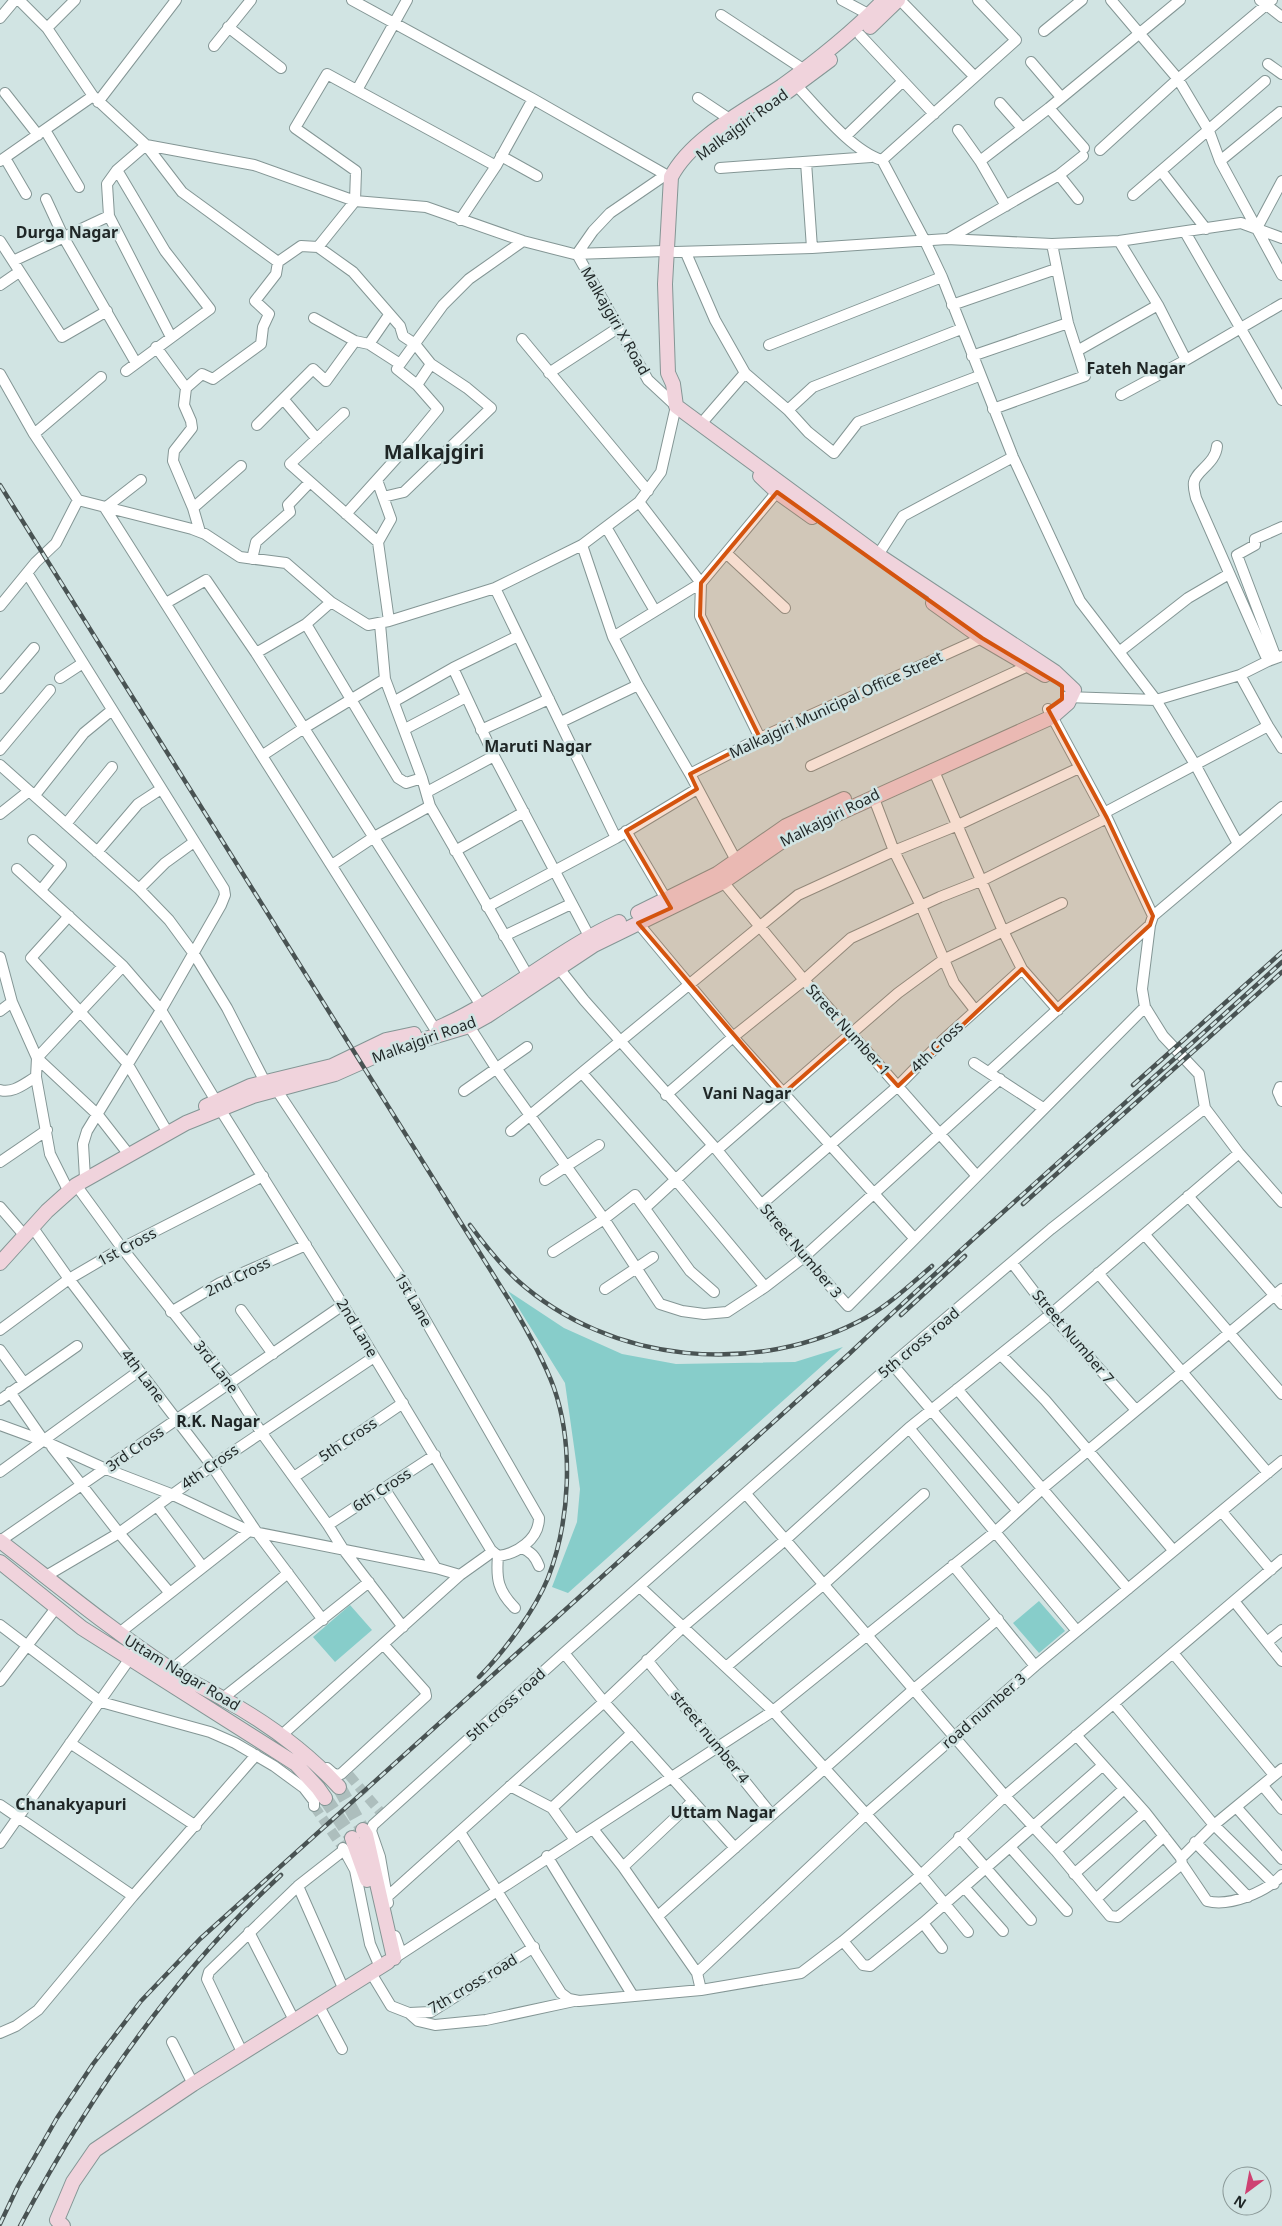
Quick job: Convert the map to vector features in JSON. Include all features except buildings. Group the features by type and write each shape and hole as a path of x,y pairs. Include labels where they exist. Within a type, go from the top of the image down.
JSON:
{"main road":[{"name":"Malkajgiri Road","path":"671,177 678,164 688,154 731,120 846,37 884,0"},
{"name":"Malkajgiri Road","path":"671,177 736,126 796,86 860,35 899,0"},
{"path":"671,177 675,252 673,340 677,374 673,384 676,406 878,556 1055,672 1074,690 1068,697 1062,686 982,638 777,492 741,455"},
{"name":"Malkajgiri Road","path":"271,1085 310,1082 335,1074 389,1050 469,1026 594,945 720,878 791,834 873,796 898,780 933,769 1050,713 1068,697"},
{"name":"Malkajgiri Road","path":"739,865 786,826 898,780 1050,713"},
{"name":"Malkajgiri Road","path":"0,1263 48,1211 77,1185 186,1123 200,1119 218,1105 271,1085 332,1066 386,1040 435,1029 482,1007 589,936 666,899 720,878"},
{"name":"Uttam Nagar Road","path":"0,1541 118,1634 171,1670 224,1697 276,1731 308,1755 339,1787"},
{"name":"Uttam Nagar Road","path":"0,1562 82,1628 296,1764 318,1788 319,1802"},
{"path":"63,2226 57,2220 73,2182 95,2150 193,2084 295,2022 386,1963 366,1836 355,1838"}],"street":[{"path":"0,18 15,0"},
{"path":"19,0 46,28 96,99 146,145 182,192 278,262"},
{"path":"46,28 75,0"},
{"path":"26,194 2,160 42,132 96,99 176,0"},
{"path":"214,46 251,0"},
{"path":"352,0 395,22 671,177"},
{"path":"357,90 407,0"},
{"path":"842,0 870,15"},
{"path":"899,0 974,76"},
{"path":"882,160 1016,40 978,0"},
{"path":"1044,31 1082,0"},
{"path":"1111,0 1178,79 1209,131 1220,161 1282,275"},
{"path":"980,161 1050,108 1180,0"},
{"path":"1100,150 1266,2 1282,17"},
{"path":"721,15 804,69"},
{"path":"228,27 281,68"},
{"path":"860,35 934,114"},
{"path":"1031,62 1061,97"},
{"path":"1268,64 1282,74"},
{"path":"318,247 354,201 356,171 295,128 327,74 498,161 537,176"},
{"path":"846,136 903,81"},
{"path":"1133,195 1265,81"},
{"path":"796,86 846,136 871,157"},
{"path":"5,93 42,132 79,186"},
{"path":"698,98 731,120"},
{"path":"460,220 498,161 533,99"},
{"path":"1000,103 1022,128"},
{"path":"947,240 1059,175 1084,152 1050,108"},
{"path":"1220,161 1280,112"},
{"path":"958,130 980,161 1006,206"},
{"path":"146,145 254,165 354,201 426,207 523,241 577,254 812,248 947,240 1052,244 1119,241 1241,223 1282,238"},
{"path":"146,145 117,170 107,184 109,216 171,337"},
{"path":"720,168 871,157 882,160 942,277 979,376 1012,456 1080,601 1156,700 1196,766 1238,844"},
{"path":"806,162 812,248"},
{"path":"117,170 165,251 210,309 156,346 126,371"},
{"path":"1161,171 1206,229"},
{"path":"1059,175 1078,199"},
{"name":"Malkajgiri X Road","path":"671,177 610,213 592,231 577,254 648,380 676,406"},
{"path":"1257,228 1282,181"},
{"path":"46,199 64,238 136,363"},
{"path":"13,261 109,216"},
{"path":"1185,232 1282,400"},
{"path":"0,241 62,337 107,311"},
{"path":"346,514 438,409 417,384 397,369 400,364 443,305 469,279 523,241"},
{"path":"1119,241 1158,305 1186,360"},
{"path":"992,409 1085,376 1068,322 1052,244"},
{"path":"200,532 193,508 173,462 174,452 192,428 184,405 186,388 202,374 213,379 261,344 263,327 269,314 255,301 276,274 278,262 301,246 318,247 353,272 400,326 403,336 415,344 431,364 467,388 491,408 404,492 383,497"},
{"path":"675,252 745,373 788,410 808,432 834,453 858,422 979,376"},
{"path":"952,305 1056,270"},
{"path":"0,285 20,272"},
{"path":"769,345 942,277"},
{"path":"1121,395 1186,360 1282,304"},
{"path":"1077,351 1158,305"},
{"path":"369,344 389,315"},
{"path":"314,318 355,341 369,344 400,364"},
{"path":"972,356 1068,322"},
{"path":"550,373 618,328"},
{"path":"788,410 813,387 961,329"},
{"path":"522,339 648,491"},
{"path":"257,425 313,369 326,381 355,341"},
{"path":"156,346 186,388"},
{"path":"417,384 431,364"},
{"path":"700,425 745,373"},
{"path":"0,374 34,434 78,500 200,532 232,553 252,559 286,563 331,602 368,625 384,622 495,588 582,545 640,502 661,472 676,406"},
{"path":"34,434 101,377"},
{"path":"284,400 317,439"},
{"path":"344,413 290,464 378,542"},
{"path":"1217,446 1217,451 1208,465 1196,476 1193,483 1196,498 1229,574 1275,658"},
{"path":"878,556 903,516 1012,456"},
{"path":"193,508 241,466"},
{"path":"105,508 141,480"},
{"path":"377,480 391,519 378,542 384,622 385,679 395,701 427,792 430,806 528,976"},
{"path":"252,559 256,542 290,512 288,504 310,483"},
{"path":"613,637 701,583 777,492"},
{"path":"0,606 27,573 56,543 78,500"},
{"path":"640,502 701,583 700,616 760,738"},
{"path":"105,508 435,1029"},
{"path":"606,526 655,611"},
{"path":"1275,658 1237,554 1255,545 1255,539 1282,527"},
{"path":"582,545 613,637 739,865"},
{"path":"726,553 786,608"},
{"path":"27,573 224,889 225,895 194,954 127,1063 84,1138 77,1185"},
{"path":"1119,652 1188,598 1229,574"},
{"path":"166,603 206,580 256,653 482,1007"},
{"path":"495,588 616,838"},
{"path":"256,653 306,624 331,602"},
{"path":"306,624 398,778 406,783 422,778"},
{"path":"395,701 453,668 518,636"},
{"name":"Malkajgiri Municipal Office Street","path":"690,774 760,738 982,638"},
{"path":"0,688 34,648"},
{"path":"1068,697 1156,700 1240,675 1275,658"},
{"path":"60,678 83,664"},
{"path":"811,766 1028,666"},
{"path":"453,668 494,756 589,936"},
{"path":"1240,675 1282,748"},
{"path":"263,755 351,698 385,679"},
{"path":"561,722 638,685"},
{"path":"0,750 50,690"},
{"path":"405,730 466,697"},
{"path":"481,730 549,699"},
{"path":"0,814 32,793 84,733 112,710"},
{"path":"1050,713 1106,816 1152,921 1142,988 1145,1007 1163,1036 1199,1074 1206,1108 1239,1153 1282,1202"},
{"path":"666,1094 733,1036 804,980 851,938 982,880 1106,816 1268,726"},
{"path":"427,792 494,756"},
{"name":"1st Lane","path":"0,765 140,889 169,920 194,954 271,1085 400,1276 539,1518 537,1530 522,1548"},
{"path":"66,824 112,768"},
{"path":"511,1130 798,895 894,851 958,825 1079,768"},
{"path":"933,769 1003,931 1022,969 1058,1010"},
{"path":"97,852 138,804 161,789"},
{"path":"488,907 616,838 697,789"},
{"path":"873,796 894,851 921,906 943,960 954,983 975,1010"},
{"path":"332,865 374,837 430,806"},
{"path":"989,1072 1152,921 1282,807"},
{"path":"455,851 524,812"},
{"path":"626,831 666,899"},
{"path":"33,840 62,865 41,890"},
{"path":"140,889 165,863 194,842"},
{"name":"2nd Lane","path":"18,869 123,966 161,1010 494,1553"},
{"name":"Street Number 1","path":"720,878 759,928 976,1175"},
{"path":"645,1208 675,1179 784,1093 898,993 943,960 1062,903"},
{"path":"504,936 571,904"},
{"path":"69,916 32,958 127,1063 168,1133"},
{"path":"638,923 733,1036 914,1238"},
{"path":"0,957 12,1002 37,1058 98,1115 130,1156"},
{"path":"37,1058 123,966"},
{"name":"Street Number 3","path":"558,967 620,1042 714,1148 804,1257 848,1306 976,1175 1145,1007"},
{"name":"4th Cross","path":"762,1204 898,1086 942,1040 1022,969"},
{"path":"0,1010 12,1002"},
{"path":"469,1026 496,1068 604,1219 660,1304 682,1311 704,1314 727,1312 765,1287 804,1257 1000,1079"},
{"path":"464,1091 527,1047"},
{"name":"3rd Lane","path":"37,1058 36,1077 50,1154 77,1185 171,1312 230,1384 261,1432 343,1549 403,1627"},
{"path":"974,1062 1043,1108"},
{"path":"582,1073 675,1179 765,1287"},
{"path":"0,1090 6,1092 14,1090 36,1077"},
{"path":"1280,1087 1278,1092 1282,1101"},
{"name":"5th cross road","path":"243,2054 207,1979 212,1968 298,1886 383,1815 892,1364 1013,1264 1051,1229 1206,1108"},
{"path":"0,1162 47,1130"},
{"path":"545,1180 565,1164 598,1145"},
{"path":"387,1897 604,1702 684,1626 784,1540 909,1428 1051,1314 1239,1153"},
{"name":"1st Cross","path":"0,1330 69,1279 122,1248 263,1176"},
{"path":"553,1252 604,1219 635,1195 690,1271 714,1292"},
{"path":"1188,1196 1278,1292 1282,1304"},
{"name":"4th Lane","path":"0,1207 29,1232 69,1279 212,1466 252,1531 288,1573 323,1620"},
{"path":"1145,1235 1282,1394"},
{"name":"2nd Cross","path":"171,1312 220,1283 306,1245"},
{"path":"604,1289 653,1257"},
{"name":"Street Number 7","path":"1013,1264 1051,1314 1135,1410"},
{"path":"1098,1273 1268,1474"},
{"path":"386,1963 547,1856 593,1829 671,1776 773,1711 995,1532 1042,1488 1278,1292"},
{"name":"3rd Cross","path":"0,1541 343,1305"},
{"path":"240,1310 273,1354"},
{"path":"0,1400 77,1346"},
{"path":"0,1350 24,1382"},
{"path":"1001,1355 1088,1450 1173,1550"},
{"name":"4th Cross","path":"46,1576 119,1533 261,1432 374,1357"},
{"path":"892,1364 1017,1510"},
{"path":"0,1472 47,1442 139,1371"},
{"path":"957,1390 1128,1589"},
{"path":"10,1392 119,1533 170,1592"},
{"name":"5th Cross","path":"294,1477 403,1403"},
{"path":"0,1425 47,1442 106,1469 172,1494 252,1531 460,1574"},
{"path":"909,1428 1077,1631"},
{"name":"6th Cross","path":"328,1525 435,1455"},
{"name":"road number 3","path":"697,1973 866,1814 1035,1666 1282,1461"},
{"path":"384,1488 436,1568"},
{"path":"746,1494 1005,1796 1056,1851 1110,1916 1118,1917 1181,1861 1196,1842 1214,1825 1237,1808 1278,1772 1173,1652"},
{"path":"726,1667 824,1584 924,1494"},
{"path":"157,1506 202,1566"},
{"path":"1222,1512 1270,1570"},
{"path":"118,1634 202,1566 252,1531"},
{"path":"284,1733 460,1574 488,1555 522,1548 530,1551 536,1557 539,1566"},
{"path":"494,1553 500,1589 515,1608"},
{"path":"409,2013 418,2020 434,2025 486,2020 574,2002 701,1990 802,1973 921,1875 1005,1796 1282,1560"},
{"path":"953,1565 1035,1666"},
{"path":"171,1670 288,1573"},
{"path":"369,1582 224,1697 284,1733 314,1754 334,1775 340,1775 347,1772 426,1696 425,1691 384,1644"},
{"path":"640,1587 773,1711 921,1875 968,1932"},
{"path":"1234,1601 1282,1661"},
{"path":"0,1681 56,1608"},
{"path":"658,1916 914,1689 998,1619"},
{"path":"0,1625 101,1702 210,1732 256,1755 304,1788 314,1801 319,1802"},
{"path":"1267,1642 1282,1630"},
{"path":"0,1843 138,1647"},
{"path":"564,1653 604,1702 735,1848"},
{"name":"street number 4","path":"647,1660 772,1815"},
{"path":"1114,1704 1214,1825 1274,1884"},
{"path":"552,1808 632,1733"},
{"path":"1076,1735 1164,1836 1207,1901 1215,1903 1248,1897 1274,1884 1282,1875"},
{"path":"70,1743 196,1826"},
{"path":"0,2033 16,2026 38,2010 133,1896 256,1755"},
{"path":"843,1941 863,1965 868,1967 923,1923 1102,1766"},
{"path":"510,1786 552,1808 575,1840"},
{"path":"1263,1786 1282,1809"},
{"path":"1056,1851 1124,1789"},
{"path":"623,1866 693,1801"},
{"path":"0,1805 133,1896"},
{"path":"1237,1808 1282,1859"},
{"path":"1074,1874 1145,1812"},
{"path":"593,1829 623,1866 697,1973 701,1990"},
{"path":"371,1831 380,1858 392,1928 386,1963 370,1941 355,1870 355,1838 371,1831"},
{"path":"460,1832 561,1993 574,2002"},
{"path":"1096,1899 1164,1836"},
{"path":"960,1837 1031,1920"},
{"path":"1196,1842 1248,1897"},
{"path":"1010,1847 1067,1911"},
{"path":"547,1856 633,1996"},
{"path":"298,1886 344,1990"},
{"path":"964,1887 1003,1931"},
{"path":"923,1923 942,1948"},
{"path":"249,1932 295,2022"},
{"name":"7th cross road","path":"386,1963 391,2006 409,2013 431,2012 534,1948"},
{"path":"320,2006 342,2049"},
{"path":"172,2042 193,2084"}],"highlighted area":[{"path":"777,492 982,638 1062,686 1062,699 1048,709 1107,818 1153,916 1150,925 1058,1010 1022,969 898,1086 851,1034 784,1093 638,923 671,908 626,831 697,789 690,774 760,738 700,616 701,583"}],"shaded area":[{"path":"508,1291 564,1328 622,1354 676,1364 795,1362 843,1347 568,1593 552,1587 577,1522 580,1489 565,1383"},
{"path":"1039,1601 1065,1631 1039,1653 1013,1623"},
{"path":"350,1605 372,1630 335,1662 313,1637"}],"tunnel":[{"path":"349,1775 382,1814"},
{"path":"339,1787 363,1830"},
{"path":"325,1798 352,1838"},
{"path":"314,1806 343,1848"}],"railway":[{"path":"0,485 511,1303 550,1377 565,1434 567,1459 565,1508 561,1532 548,1578 535,1603 508,1643 479,1677"},
{"path":"1133,1085 1282,952"},
{"path":"0,2224 18,2186 57,2118 93,2064 141,2001 200,1939 1282,962"},
{"path":"1023,1204 1282,972"},
{"path":"470,1225 510,1274 554,1308 595,1330 640,1345 686,1353 732,1354 779,1349 824,1336 876,1312 932,1266"},
{"path":"901,1315 965,1256"},
{"path":"20,2226 75,2130 104,2084 136,2039 204,1954 281,1875"}],"district":[{"name":"Durga Nagar","path":"67,232"},
{"name":"Fateh Nagar","path":"1136,368"},
{"name":"Malkajgiri","path":"434,452"},
{"name":"Maruti Nagar","path":"538,746"},
{"name":"Vani Nagar","path":"747,1093"},
{"name":"R.K. Nagar","path":"218,1421"},
{"name":"Chanakyapuri","path":"71,1804"},
{"name":"Uttam Nagar","path":"723,1812"}]}
